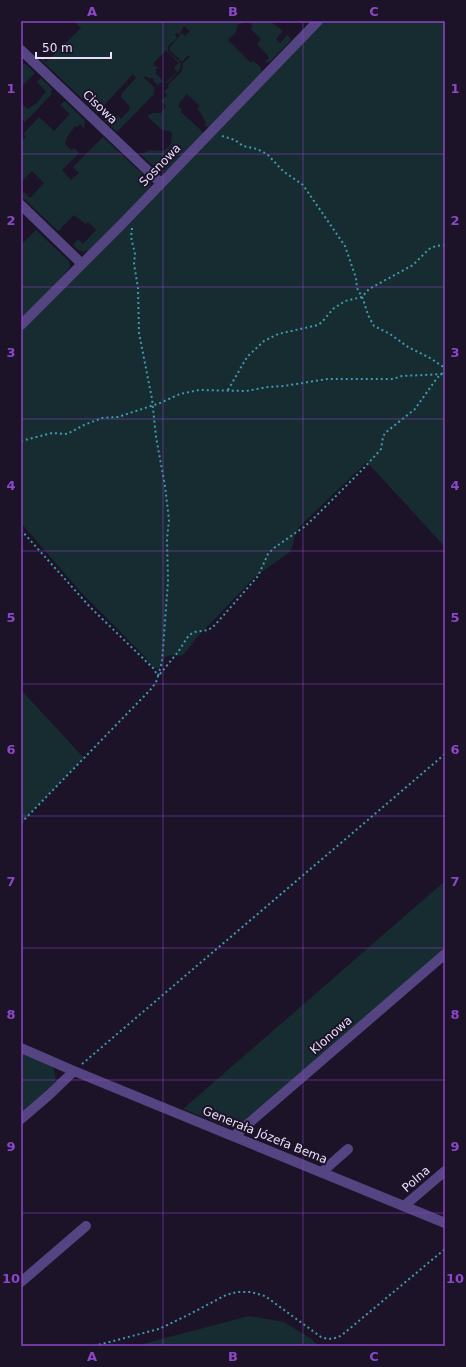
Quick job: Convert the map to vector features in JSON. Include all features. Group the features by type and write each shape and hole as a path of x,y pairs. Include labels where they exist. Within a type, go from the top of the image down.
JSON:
{"street":[{"name":"Sosnowa","path":"21,326 128,218 318,21"},
{"name":"Cisowa","path":"21,50 161,183"},
{"path":"21,205 82,264"},
{"name":"Klonowa","path":"234,1136 445,954"},
{"name":"Generała Józefa Bema","path":"21,1048 445,1223"},
{"path":"21,1119 74,1071"},
{"path":"322,1172 348,1150"},
{"name":"Polna","path":"404,1206 445,1171"},
{"path":"21,1282 86,1226"}],"path":[{"path":"209,133 213,136 224,136 235,140 243,146 257,149 267,154 284,171 303,185 345,246 356,278 357,288 362,296 368,315 374,326 390,334 408,347 430,358 444,372"},
{"path":"21,823 152,688 156,682 162,662 168,581 166,539 169,520 165,486 156,437 153,405 139,333 138,288 134,264 135,254 131,237 131,224 128,218"},
{"path":"228,390 247,357 264,341 282,332 318,325 332,309 344,302 362,296 369,289 413,264 429,249 436,246 445,245"},
{"path":"21,441 52,433 67,434 102,418 118,417 180,394 199,390 246,391 327,379 393,379 402,376 444,372"},
{"path":"158,676 190,635 195,632 208,630 224,616 258,576 268,554 274,548 304,527 373,459 381,448 385,433 415,409 434,382 444,372"},
{"path":"21,530 90,607 153,668 158,676"},
{"path":"74,1071 445,754"},
{"path":"94,1346 159,1328 226,1295 237,1292 251,1292 265,1296 321,1337 336,1339 445,1249"}],"green space":[{"path":"74,21 270,21 283,31 276,39 280,43 287,35 291,40 271,61 266,63 265,62 269,57 257,44 261,39 251,29 251,23 246,22 237,25 236,32 228,40 251,63 253,61 260,66 262,72 210,127 204,125 206,123 201,113 197,109 200,106 187,94 178,106 182,110 181,112 204,133 171,168 156,172 158,170 141,155 149,150 164,151 171,144 172,133 170,131 162,130 147,116 153,113 161,113 166,106 161,101 167,95 164,91 182,71 183,63 190,57 188,55 182,62 170,50 170,47 182,33 185,36 190,31 184,26 179,35 177,33 175,35 177,38 168,46 168,51 181,63 180,69 168,83 166,82 177,72 174,68 179,63 166,50 153,64 158,68 155,70 157,72 155,73 163,81 158,85 154,82 153,78 143,77 155,88 154,94 117,132 104,120 113,115 115,117 117,115 121,119 130,109 130,106 121,97 122,93 136,78 133,74 97,113 37,56 39,55 46,62 81,28"},
{"path":"324,21 445,21 445,547 367,462 299,527 294,537 290,552 256,576 199,635 184,654 165,657 162,660 159,669 157,669 150,664 148,660 79,590 21,523 21,329"},
{"path":"24,63 35,73 21,87 21,67"},
{"path":"41,78 53,90 50,92 52,94 25,122 21,119 21,103 28,109 38,102 46,91 37,82"},
{"path":"65,101 85,121 84,128 80,124 77,127 75,126 67,137 65,144 71,150 74,148 79,153 62,170 71,180 79,173 73,167 103,137 150,181 151,185 150,189 90,250 85,251 79,250 73,245 78,239 83,244 96,230 88,222 86,224 74,215 58,231 21,196 24,192 30,198 44,183 32,171 21,182 21,141 26,137 23,134 39,117 54,131 70,114 60,105"},
{"path":"36,230 69,261 70,267 21,320 21,245"},
{"path":"21,690 84,758 21,823"},
{"path":"445,881 445,950 245,1122 237,1126 228,1127 183,1109"},
{"path":"21,1052 50,1064 56,1077 55,1082 49,1089 21,1112"},
{"path":"249,1316 284,1322 310,1338 319,1346 135,1346"}]}
